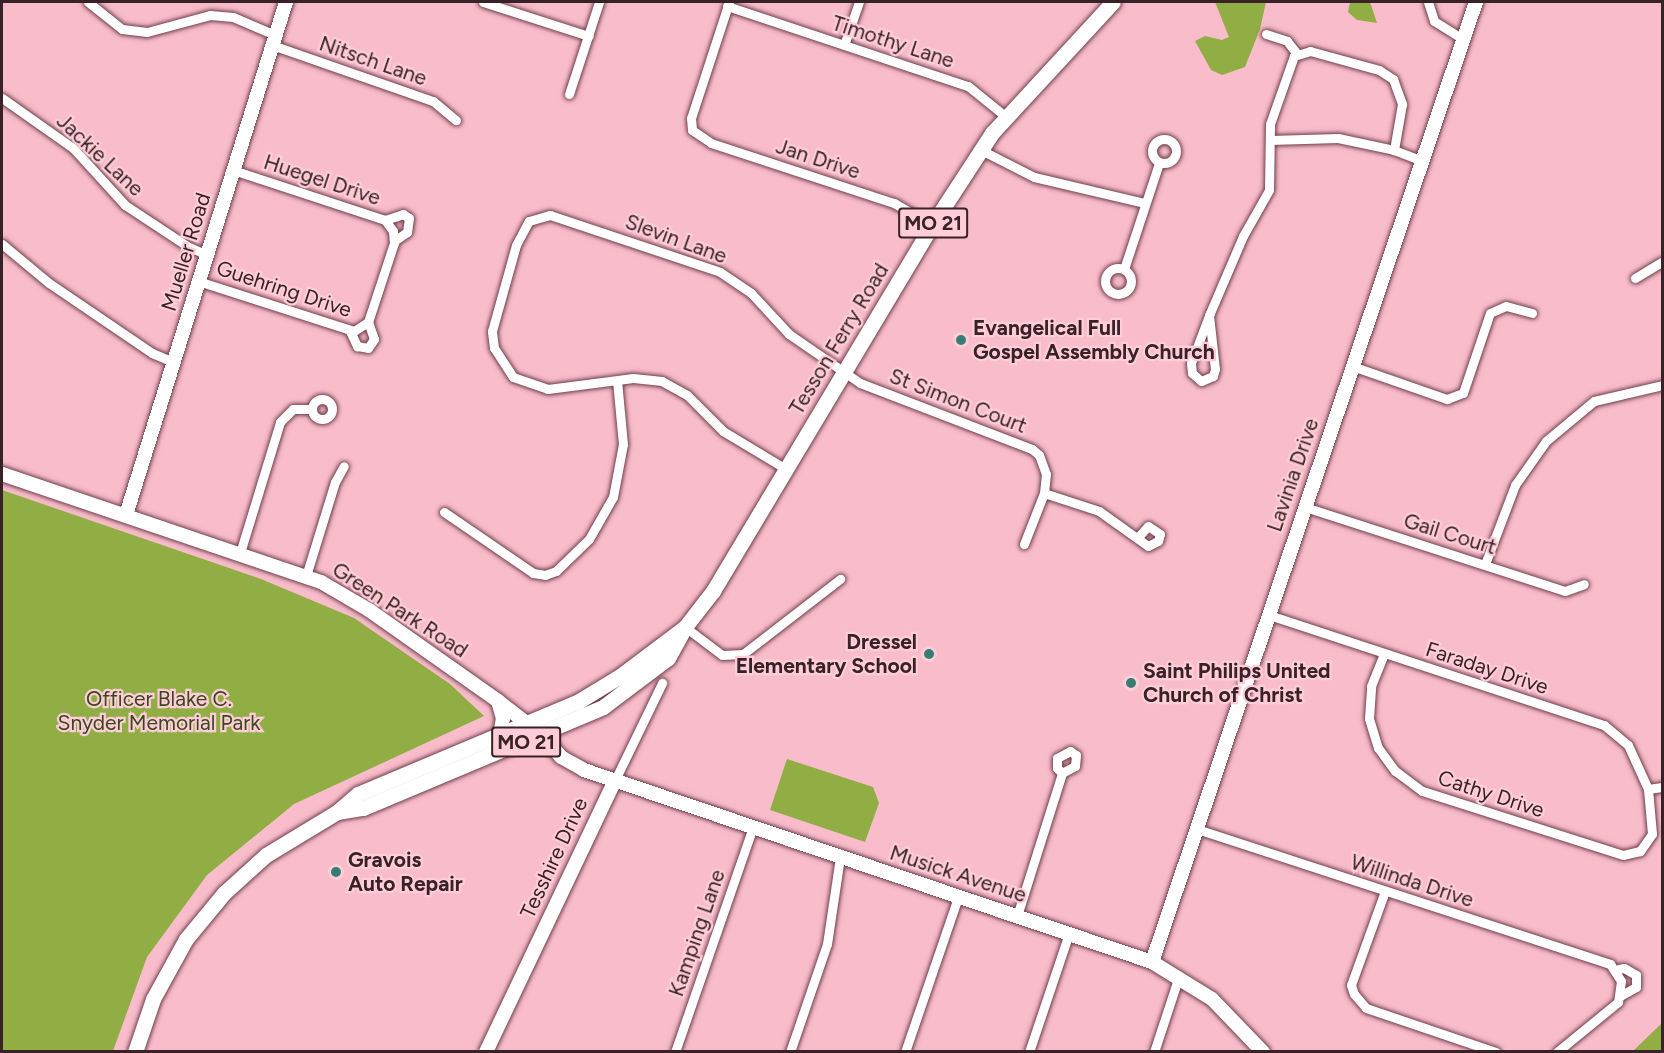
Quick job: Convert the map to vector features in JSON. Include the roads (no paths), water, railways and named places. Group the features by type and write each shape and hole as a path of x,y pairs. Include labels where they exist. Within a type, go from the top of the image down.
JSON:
{"main road":[{"name":"Tesson Ferry Road","path":"337,812 363,808 542,735 603,707 636,685 675,651 685,627 713,591 932,225 981,150 1005,116 1113,2"},
{"name":"Tesson Ferry Road","path":"135,1052 165,974 212,906 266,855 337,812 358,794 528,723 600,689 685,627"}],"street":[{"name":"Nitsch Lane","path":"88,2 122,28 147,32 210,15 233,17 274,40 433,101 456,120"},
{"name":"Mueller Road","path":"126,515 286,2"},
{"path":"483,2 589,36"},
{"path":"569,94 599,2"},
{"path":"844,45 859,2"},
{"path":"1428,2 1434,21 1463,39"},
{"name":"Lavinia Drive","path":"1152,962 1476,2"},
{"name":"Timothy Lane","path":"728,4 968,86 1005,116"},
{"name":"Jan Drive","path":"728,4 691,118 692,130 711,143 894,203 932,225"},
{"path":"1266,34 1287,41 1297,54"},
{"path":"1209,315 1215,369 1213,376 1201,381 1192,373 1191,363 1209,315 1243,236 1269,190 1270,124 1289,61 1297,54 1310,51 1379,70 1392,79 1402,104 1394,150"},
{"name":"Jackie Lane","path":"2,98 73,148 125,205 187,246 207,255"},
{"path":"1270,140 1338,138 1394,150 1422,161"},
{"path":"981,150 1034,177 1144,203"},
{"path":"1124,268 1159,163"},
{"name":"Huegel Drive","path":"233,170 385,220 394,236"},
{"path":"354,330 368,322 394,236 407,232 409,218 403,214 385,220"},
{"name":"Slevin Lane","path":"616,381 539,388 520,382 507,371 494,348 494,322 521,231 537,216 550,215 720,272 751,293 789,334 844,372"},
{"path":"2,243 58,289 152,352 173,362"},
{"path":"1635,278 1662,262"},
{"name":"Guehring Drive","path":"198,281 354,330 357,346 368,348 374,339 368,322"},
{"path":"1352,366 1447,399 1463,393 1490,313 1506,306 1532,313"},
{"name":"St Simon Court","path":"844,372 860,383 1032,449 1043,462 1044,493 1024,544"},
{"path":"444,512 533,573 556,571 589,538 613,497 623,444 616,381 647,379 675,386 723,431 786,469"},
{"path":"1485,564 1515,485 1546,441 1594,401 1662,386"},
{"path":"240,553 280,422 293,410 311,409"},
{"path":"306,576 335,482 344,466"},
{"name":"Green Park Road","path":"2,474 306,576 369,610 498,701 542,735 568,762 615,780"},
{"path":"1044,493 1099,511 1139,536"},
{"name":"Gail Court","path":"1305,507 1565,591 1584,584"},
{"path":"685,627 722,655 743,654 840,579"},
{"name":"Faraday Drive","path":"1269,615 1604,725 1628,745 1648,789"},
{"name":"Cathy Drive","path":"1384,654 1371,686 1370,718 1378,748 1395,771 1422,791 1623,855 1640,850 1652,834 1648,789"},
{"name":"Tesshire Drive","path":"486,1052 662,682"},
{"path":"498,701 503,718 500,735"},
{"path":"1017,916 1062,772"},
{"name":"Musick Avenue","path":"615,780 1152,962 1179,976 1231,1015 1263,1052"},
{"path":"1648,789 1662,787"},
{"name":"Kamping Lane","path":"675,1052 753,827"},
{"name":"Willinda Drive","path":"1197,829 1610,964 1615,969 1624,968 1636,975 1636,987 1620,996"},
{"path":"790,1052 827,944 840,857"},
{"path":"1385,891 1351,985 1354,994 1366,1008 1496,1052"},
{"path":"905,1052 958,897"},
{"path":"1029,1052 1069,933"},
{"path":"1557,1052 1618,1002 1621,981 1615,969"},
{"path":"1154,1052 1179,976"}],"place":[{"name":"Evangelical Full Gospel Assembly Church","path":"961,340"},
{"name":"Dressel Elementary School","path":"929,654"},
{"name":"Saint Philips United Church of Christ","path":"1131,683"},
{"name":"Gravois Auto Repair","path":"336,872"}],"park label":[{"name":"Officer Blake C. Snyder Memorial Park","path":"159,711"}]}
